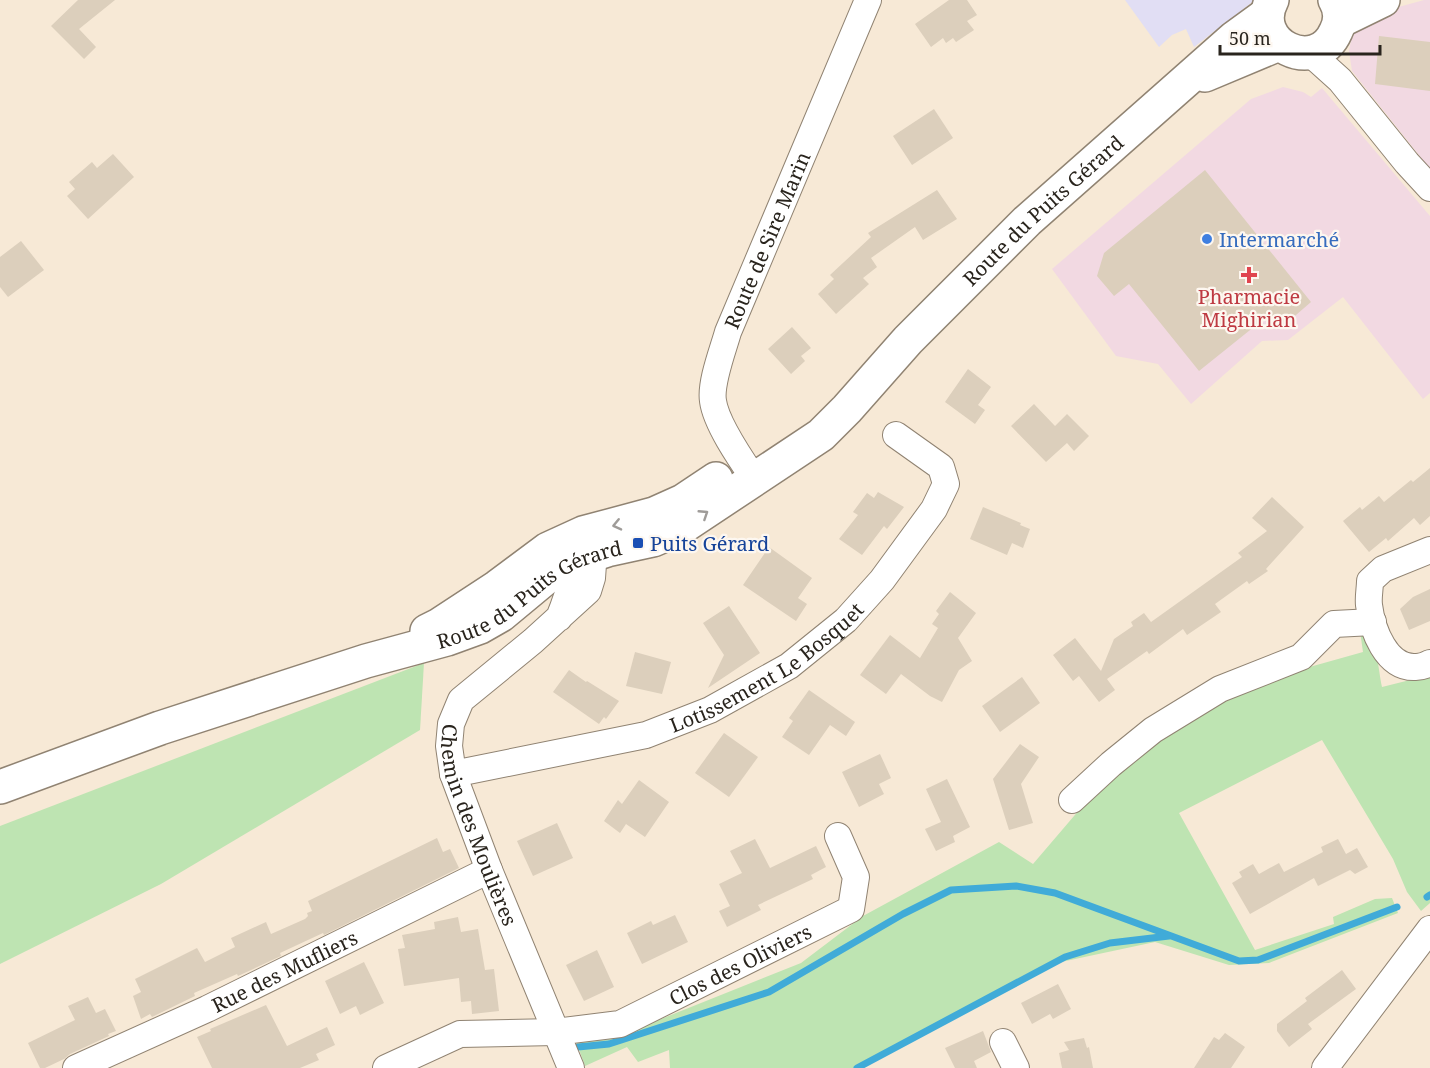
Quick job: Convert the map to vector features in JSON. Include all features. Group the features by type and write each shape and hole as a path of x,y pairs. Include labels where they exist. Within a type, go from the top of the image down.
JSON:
{"main road":[{"name":"Route du Puits Gérard","path":"0,787 159,728 480,627 501,615 581,551 654,514 749,471 820,408 908,340 1027,221 1234,38 1305,25 1383,0"}],"street":[{"name":"Route de Sire Marin","path":"749,471 722,425 713,401 716,372 728,332 868,0"},
{"path":"1305,25 1340,80 1430,188"},
{"name":"Lotissement Le Bosquet","path":"453,774 646,735 710,710 789,666 846,621 882,580 934,509 946,484 941,468 896,435"},
{"path":"1430,550 1383,569 1370,581 1368,602 1372,622 1386,653 1397,663 1416,668 1430,663"},
{"name":"Chemin des Moulières","path":"571,1068 489,870 453,774 449,746 451,724 461,700 559,618 571,589 581,551"},
{"path":"1072,800 1153,730 1220,689 1301,657 1334,624 1372,622"},
{"name":"Clos des Oliviers","path":"555,1032 620,1024 851,909 856,877 838,836"},
{"name":"Rue des Mufliers","path":"76,1068 207,1009 489,870"},
{"path":"1325,1068 1430,929"},
{"path":"386,1068 460,1034 555,1032"},
{"path":"1003,1042 1016,1068"}],"shaded area":[{"path":"1125,0 1255,0 1194,47 1186,29 1172,35 1159,47"},
{"path":"1430,0 1430,169 1352,71 1349,51 1352,35 1377,13"},
{"path":"1283,87 1303,92 1311,97 1322,88 1430,216 1430,393 1423,399 1343,297 1288,340 1262,341 1191,404 1158,364 1116,356 1052,269 1251,99"}],"green space":[{"path":"1360,631 1366,635 1374,648 1382,687 1430,675 1430,903 1421,911 1407,892 1393,859 1322,740 1179,813 1255,950 1334,924 1333,917 1375,899 1392,898 1398,913 1269,963 1229,965 1155,942 1061,962 861,1068 670,1068 669,1050 638,1062 627,1047 585,1066 576,1041 611,1039 801,963 863,916 999,842 1033,864 1080,809 1120,768 1180,724 1274,677 1363,652"},
{"path":"424,663 420,730 161,884 0,964 0,826"}],"building":[{"path":"78,0 115,0 79,29 96,47 84,59 51,26"},
{"path":"949,0 967,0 977,15 967,21 974,30 956,42 953,38 946,43 943,38 931,47 915,24"},
{"path":"1379,36 1430,42 1430,91 1375,84"},
{"path":"934,109 953,138 912,165 893,136"},
{"path":"113,154 134,177 88,219 67,196 75,189 69,182 92,162 97,168"},
{"path":"1205,170 1311,302 1281,328 1270,314 1199,371 1129,284 1114,296 1097,276 1104,253"},
{"path":"937,190 957,219 923,240 915,227 871,258 877,267 863,278 869,284 836,314 818,294 834,279 830,275 871,237 868,233"},
{"path":"21,241 44,270 8,297 0,287 0,257"},
{"path":"792,327 811,348 801,356 805,361 791,374 768,349"},
{"path":"968,369 991,387 978,405 985,410 975,424 945,402"},
{"path":"1034,404 1055,426 1067,414 1089,436 1074,451 1067,443 1046,462 1011,426"},
{"path":"1430,468 1430,516 1420,525 1414,518 1388,541 1386,538 1369,552 1343,521 1360,507 1362,510 1379,496 1384,502"},
{"path":"878,492 904,507 887,529 884,526 862,555 839,539 858,515 853,512 867,493 874,498"},
{"path":"1272,497 1304,527 1266,569 1268,571 1249,584 1247,581 1215,604 1221,612 1187,635 1183,629 1149,654 1147,651 1107,679 1115,690 1099,702 1079,676 1073,681 1053,655 1075,638 1101,671 1114,639 1133,626 1131,622 1144,613 1151,622 1242,557 1238,553 1267,531 1252,518"},
{"path":"983,507 1030,529 1023,548 1012,543 1007,555 970,539"},
{"path":"769,547 812,578 798,598 807,604 796,621 743,585"},
{"path":"1430,589 1430,621 1409,630 1400,609 1413,597"},
{"path":"950,592 976,613 958,638 972,661 959,670 942,702 930,696 901,674 886,694 860,675 890,635 920,658 938,628 932,624 939,614 936,611"},
{"path":"729,606 760,653 708,688 724,655 703,623"},
{"path":"635,652 671,662 662,694 626,686"},
{"path":"569,670 619,701 606,719 604,717 599,724 553,692"},
{"path":"1022,677 1040,703 1000,732 982,706"},
{"path":"809,690 855,722 846,736 830,725 809,755 782,737 793,721 789,718"},
{"path":"724,733 758,757 729,797 695,773"},
{"path":"1020,744 1039,757 1021,784 1033,823 1009,830 993,779"},
{"path":"880,754 891,778 879,784 884,794 859,807 842,772"},
{"path":"947,779 970,827 953,836 955,842 936,851 925,829 941,822 926,789"},
{"path":"639,780 669,802 645,837 626,824 620,833 604,821 618,800 622,804"},
{"path":"557,823 573,858 533,876 517,841"},
{"path":"437,838 443,852 450,849 459,868 324,935 323,933 280,953 281,956 194,993 195,996 152,1017 150,1014 141,1019 133,996 141,992 135,979 197,948 205,962 235,947 231,938 266,922 271,934 305,919 308,916 307,913 312,911 308,901"},
{"path":"755,839 770,868 816,846 826,867 811,875 813,879 758,905 761,910 727,927 719,911 730,906 719,884 742,873 730,851"},
{"path":"1338,839 1346,854 1357,848 1368,867 1355,874 1350,870 1318,886 1314,878 1250,914 1232,883 1242,877 1239,872 1253,864 1259,874 1279,863 1284,872 1323,852 1321,847"},
{"path":"675,915 688,942 642,964 627,933 651,921 653,925"},
{"path":"458,917 461,932 478,929 485,970 494,969 499,1011 472,1014 471,1001 461,1002 459,978 404,986 398,949 405,948 402,935 435,929 434,922"},
{"path":"597,950 614,987 584,1001 566,965"},
{"path":"364,962 384,1003 360,1015 356,1006 340,1014 325,981"},
{"path":"1342,970 1356,989 1308,1024 1312,1029 1289,1047 1277,1031 1277,1024 1307,1001 1305,998"},
{"path":"1058,984 1071,1009 1053,1019 1050,1014 1032,1024 1021,1003"},
{"path":"88,997 96,1013 105,1009 116,1031 64,1059 40,1068 28,1043 75,1020 68,1006"},
{"path":"266,1005 287,1046 327,1027 335,1045 316,1054 319,1060 300,1068 212,1068 197,1037"},
{"path":"983,1031 991,1052 974,1061 977,1068 955,1068 945,1048"},
{"path":"1225,1033 1245,1047 1231,1068 1194,1068 1214,1037 1219,1040"},
{"path":"1084,1038 1087,1048 1089,1047 1093,1068 1062,1068 1059,1053 1069,1050 1064,1042"}],"waterway":[{"path":"578,1047 609,1044 769,992 903,914 951,890 1016,886 1055,893 1239,961 1258,960 1397,907"},
{"path":"857,1068 1065,957 1110,943 1169,936"}],"place":[{"name":"Intermarché","path":"1207,239"},
{"name":"Pharmacie Mighirian","path":"1249,275"},
{"name":"Puits Gérard","path":"638,543"}]}
